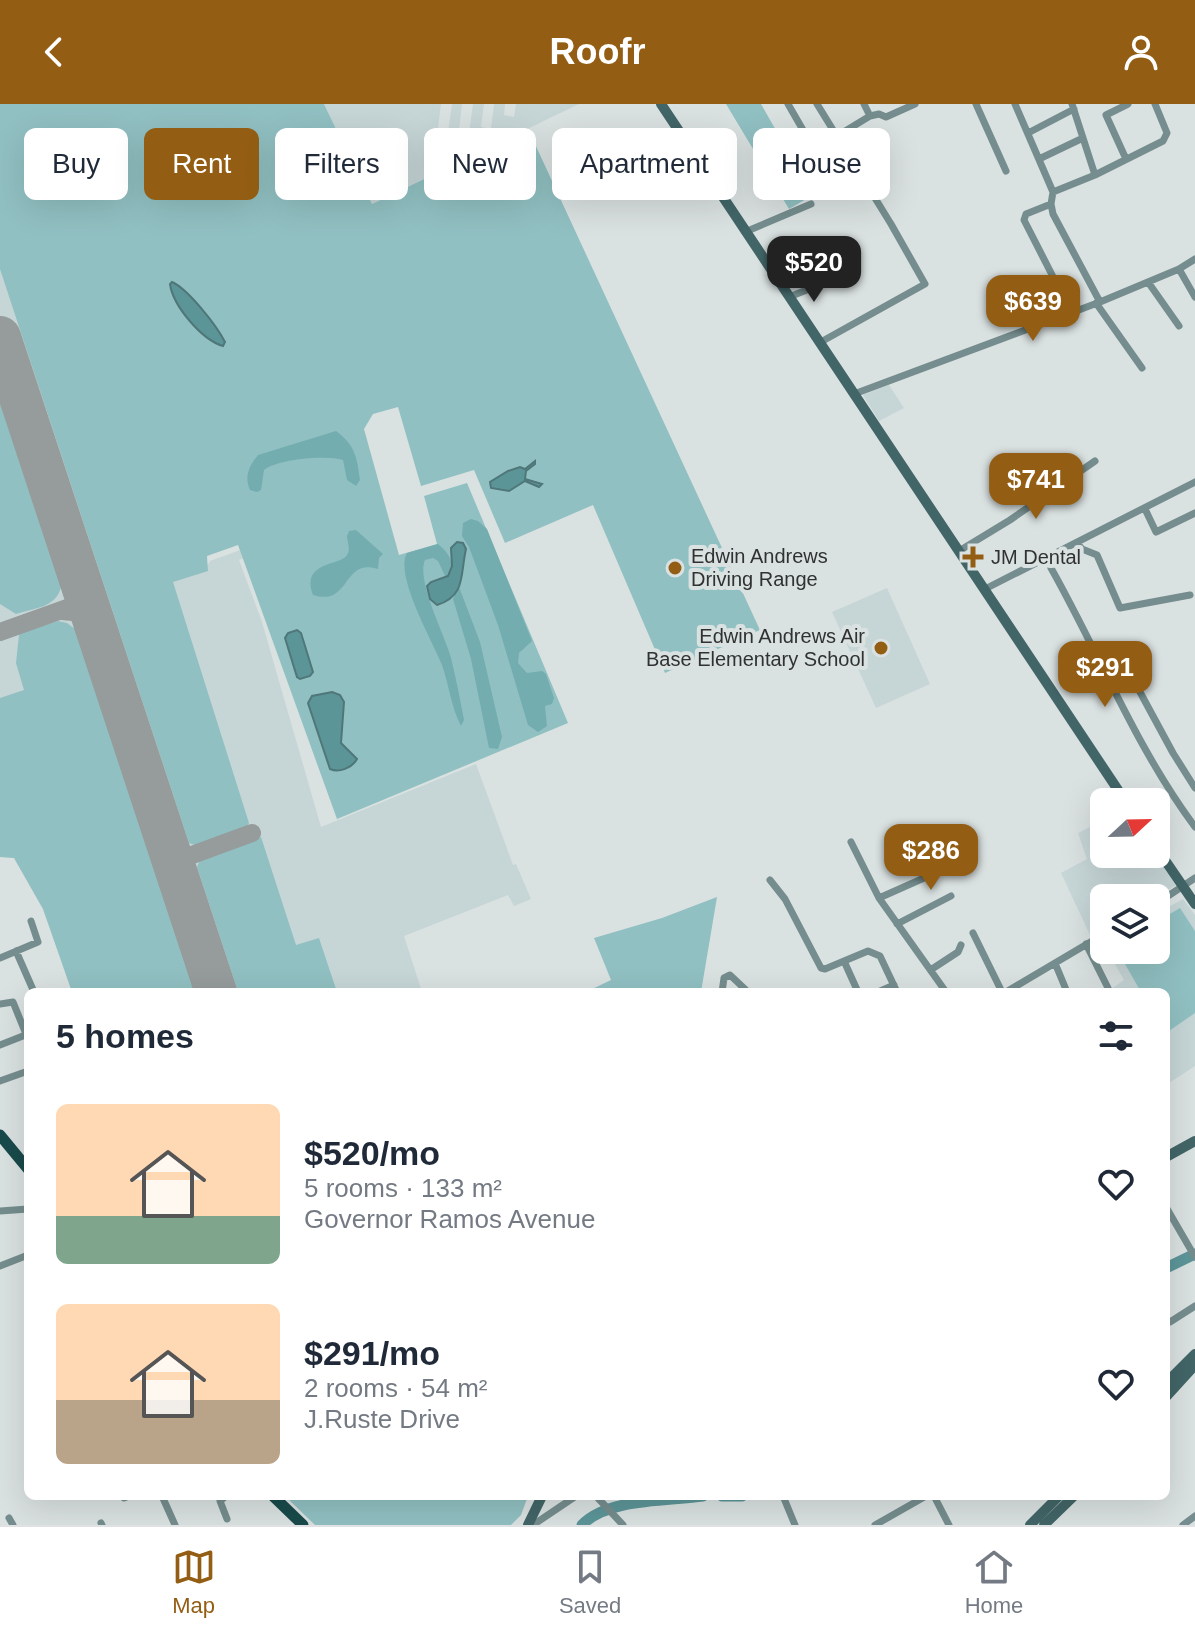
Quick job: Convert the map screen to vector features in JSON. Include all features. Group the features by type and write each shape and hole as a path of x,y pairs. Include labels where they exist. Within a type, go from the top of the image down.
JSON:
{"main road":[{"path":"661,104 1117,788"},
{"path":"1170,868 1195,904"},
{"path":"0,1135 24,1164"},
{"path":"1170,1155 1195,1141"},
{"path":"1170,1379 1195,1354"},
{"path":"1170,1393 1195,1365"},
{"path":"277,1500 303,1525"},
{"path":"530,1525 540,1500"},
{"path":"1030,1525 1055,1500"},
{"path":"1044,1525 1070,1500"}],"street":[{"path":"788,104 802,128"},
{"path":"817,104 832,128"},
{"path":"864,104 870,116"},
{"path":"850,128 870,116 879,114 886,117 915,104"},
{"path":"976,104 1006,171"},
{"path":"1126,159 1106,115 1128,104"},
{"path":"1053,192 1095,175 1166,138 1167,133 1155,104"},
{"path":"1017,105 1053,192 1053,214 1098,302 1142,368"},
{"path":"1028,133 1073,106 1095,175"},
{"path":"1039,159 1083,138"},
{"path":"819,343 925,284 875,200"},
{"path":"745,232 811,204"},
{"path":"1051,204 1026,214 1024,220 1071,312"},
{"path":"854,394 1098,302 1179,269 1195,259"},
{"path":"1179,269 1195,297"},
{"path":"789,297 827,282"},
{"path":"1148,282 1179,326"},
{"path":"959,551 1095,461"},
{"path":"985,589 1195,482"},
{"path":"1145,509 1156,532 1195,513"},
{"path":"1077,543 1082,549 1097,555 1120,608 1190,595"},
{"path":"1051,568 1143,748 1165,787 1195,827"},
{"path":"1121,657 1195,788"},
{"path":"851,842 879,898 944,988"},
{"path":"879,898 969,858"},
{"path":"1170,895 1195,878"},
{"path":"770,880 785,899 821,968 868,951 874,952 880,956 896,988"},
{"path":"897,924 951,896"},
{"path":"0,958 38,942 31,921"},
{"path":"973,933 1002,988"},
{"path":"1011,988 1090,942"},
{"path":"1086,944 1108,988"},
{"path":"932,969 958,952 961,945"},
{"path":"16,951 32,988"},
{"path":"844,961 856,988"},
{"path":"1055,963 1065,988"},
{"path":"723,988 724,978 730,975 744,988"},
{"path":"0,1004 13,1002 24,1027"},
{"path":"0,1045 24,1035"},
{"path":"0,1081 24,1072"},
{"path":"0,1211 24,1209"},
{"path":"1170,1214 1195,1257"},
{"path":"0,1266 24,1257"},
{"path":"1170,1322 1195,1306"},
{"path":"164,1500 175,1525"},
{"path":"221,1500 227,1519"},
{"path":"530,1525 565,1500"},
{"path":"600,1500 623,1525"},
{"path":"785,1500 795,1525"},
{"path":"875,1525 918,1500"},
{"path":"936,1500 949,1525"},
{"path":"890,1515 895,1525"},
{"path":"1183,1525 1195,1516"}],"shaded area":[{"path":"0,104 17,104 27,128 24,128 24,200 56,200 207,566 210,561 254,545 257,552 239,560 262,622 321,827 476,764 513,865 516,864 531,899 514,906 508,895 404,936 421,988 71,988 43,909 14,858 0,857"},
{"path":"0,104 324,104 336,128 275,128 275,200 370,200 372,204 380,200 408,200 408,187 424,179 424,200 536,200 536,146 552,181 552,200 561,200 760,630 665,673 593,505 505,543 474,470 421,486 398,407 373,414 364,429 399,555 437,544 424,496 467,483 568,723 337,819 238,545 207,556 208,571 173,582 249,823 244,831 200,847 189,843 0,269"},
{"path":"324,104 441,104 438,128 424,128 424,179 408,187 408,128 336,128"},
{"path":"452,104 462,104 459,128 449,128"},
{"path":"473,104 484,104 481,127 486,128 470,128"},
{"path":"494,104 505,104 504,115 514,117 516,104 579,104 529,128 491,128"},
{"path":"726,104 761,104 775,128 753,128 753,149"},
{"path":"784,200 804,200 789,209"},
{"path":"172,282 186,292 209,318 225,342 223,346 206,337 190,321 172,293"},
{"path":"889,385 904,408 879,421 863,395"},
{"path":"0,403 61,587 49,603 16,614 0,604"},
{"path":"336,431 354,452 360,480 356,486 347,480 343,460 314,458 271,466 264,470 261,490 250,490 248,472 258,455"},
{"path":"535,461 526,471 525,479 542,484 539,487 525,481 509,491 491,488 490,482 508,471 520,467 525,469"},
{"path":"471,519 487,529 532,641 519,653 518,663 527,673 542,671 546,674 554,698 552,704 545,706 547,726 538,732 528,725 498,625 462,536 463,523"},
{"path":"356,530 383,554 379,558 378,569 366,567 358,570 334,594 325,597 313,595 310,584 312,576 316,570 347,555 347,536 349,531"},
{"path":"457,542 463,543 466,549 460,583 453,596 437,605 430,599 427,586 448,576 452,566 451,548"},
{"path":"438,544 446,552 451,568 446,578 438,561 433,558 425,560 424,581 451,658 464,720 461,726 442,665 410,592 404,563 407,553"},
{"path":"459,587 480,642 502,737 498,749 489,748 471,659 453,599"},
{"name":"Edwin Andrews Air Base Elementary School","path":"887,588 930,684 876,708 832,612"},
{"path":"58,621 75,629 194,988 71,988 43,909 14,858 0,857 0,698 24,690 16,663 22,632"},
{"path":"297,630 301,633 313,672 300,679 285,638 288,633"},
{"path":"332,692 340,695 344,702 341,743 357,759 341,770 330,769 308,703 312,696"},
{"path":"1090,827 1090,868 1165,868 1176,885 1170,889 1170,884 1090,884 1090,935 1061,873 1087,859 1078,833"},
{"path":"261,837 296,945 319,938 336,988 237,988 197,867 201,857"},
{"path":"717,897 702,988 594,988 611,980 594,938 662,918"},
{"path":"1183,899 1195,915 1195,1066 1170,1082 1170,988 1113,988 1124,980 1115,964 1170,964 1170,906"},
{"path":"1180,908 1195,931 1195,1013 1170,1030 1170,988 1139,988 1125,964 1170,964 1170,914"},
{"path":"289,1500 527,1500 521,1515 511,1525 315,1525"}],"waterway":[{"path":"1170,1266 1195,1254"},
{"path":"582,1525 607,1510 656,1500"}],"taxiway":[{"path":"0,366 12,374"},
{"path":"0,632 70,607 77,599 81,584"},
{"path":"62,611 84,613 95,626"},
{"path":"173,862 252,833"}],"runway":[{"path":"0,337 215,988"}],"place":[{"name":"JM Dental","path":"973,557"},
{"name":"Edwin Andrews Driving Range","path":"675,568"},
{"name":"Edwin Andrews Air Base Elementary School","path":"881,648"}]}
